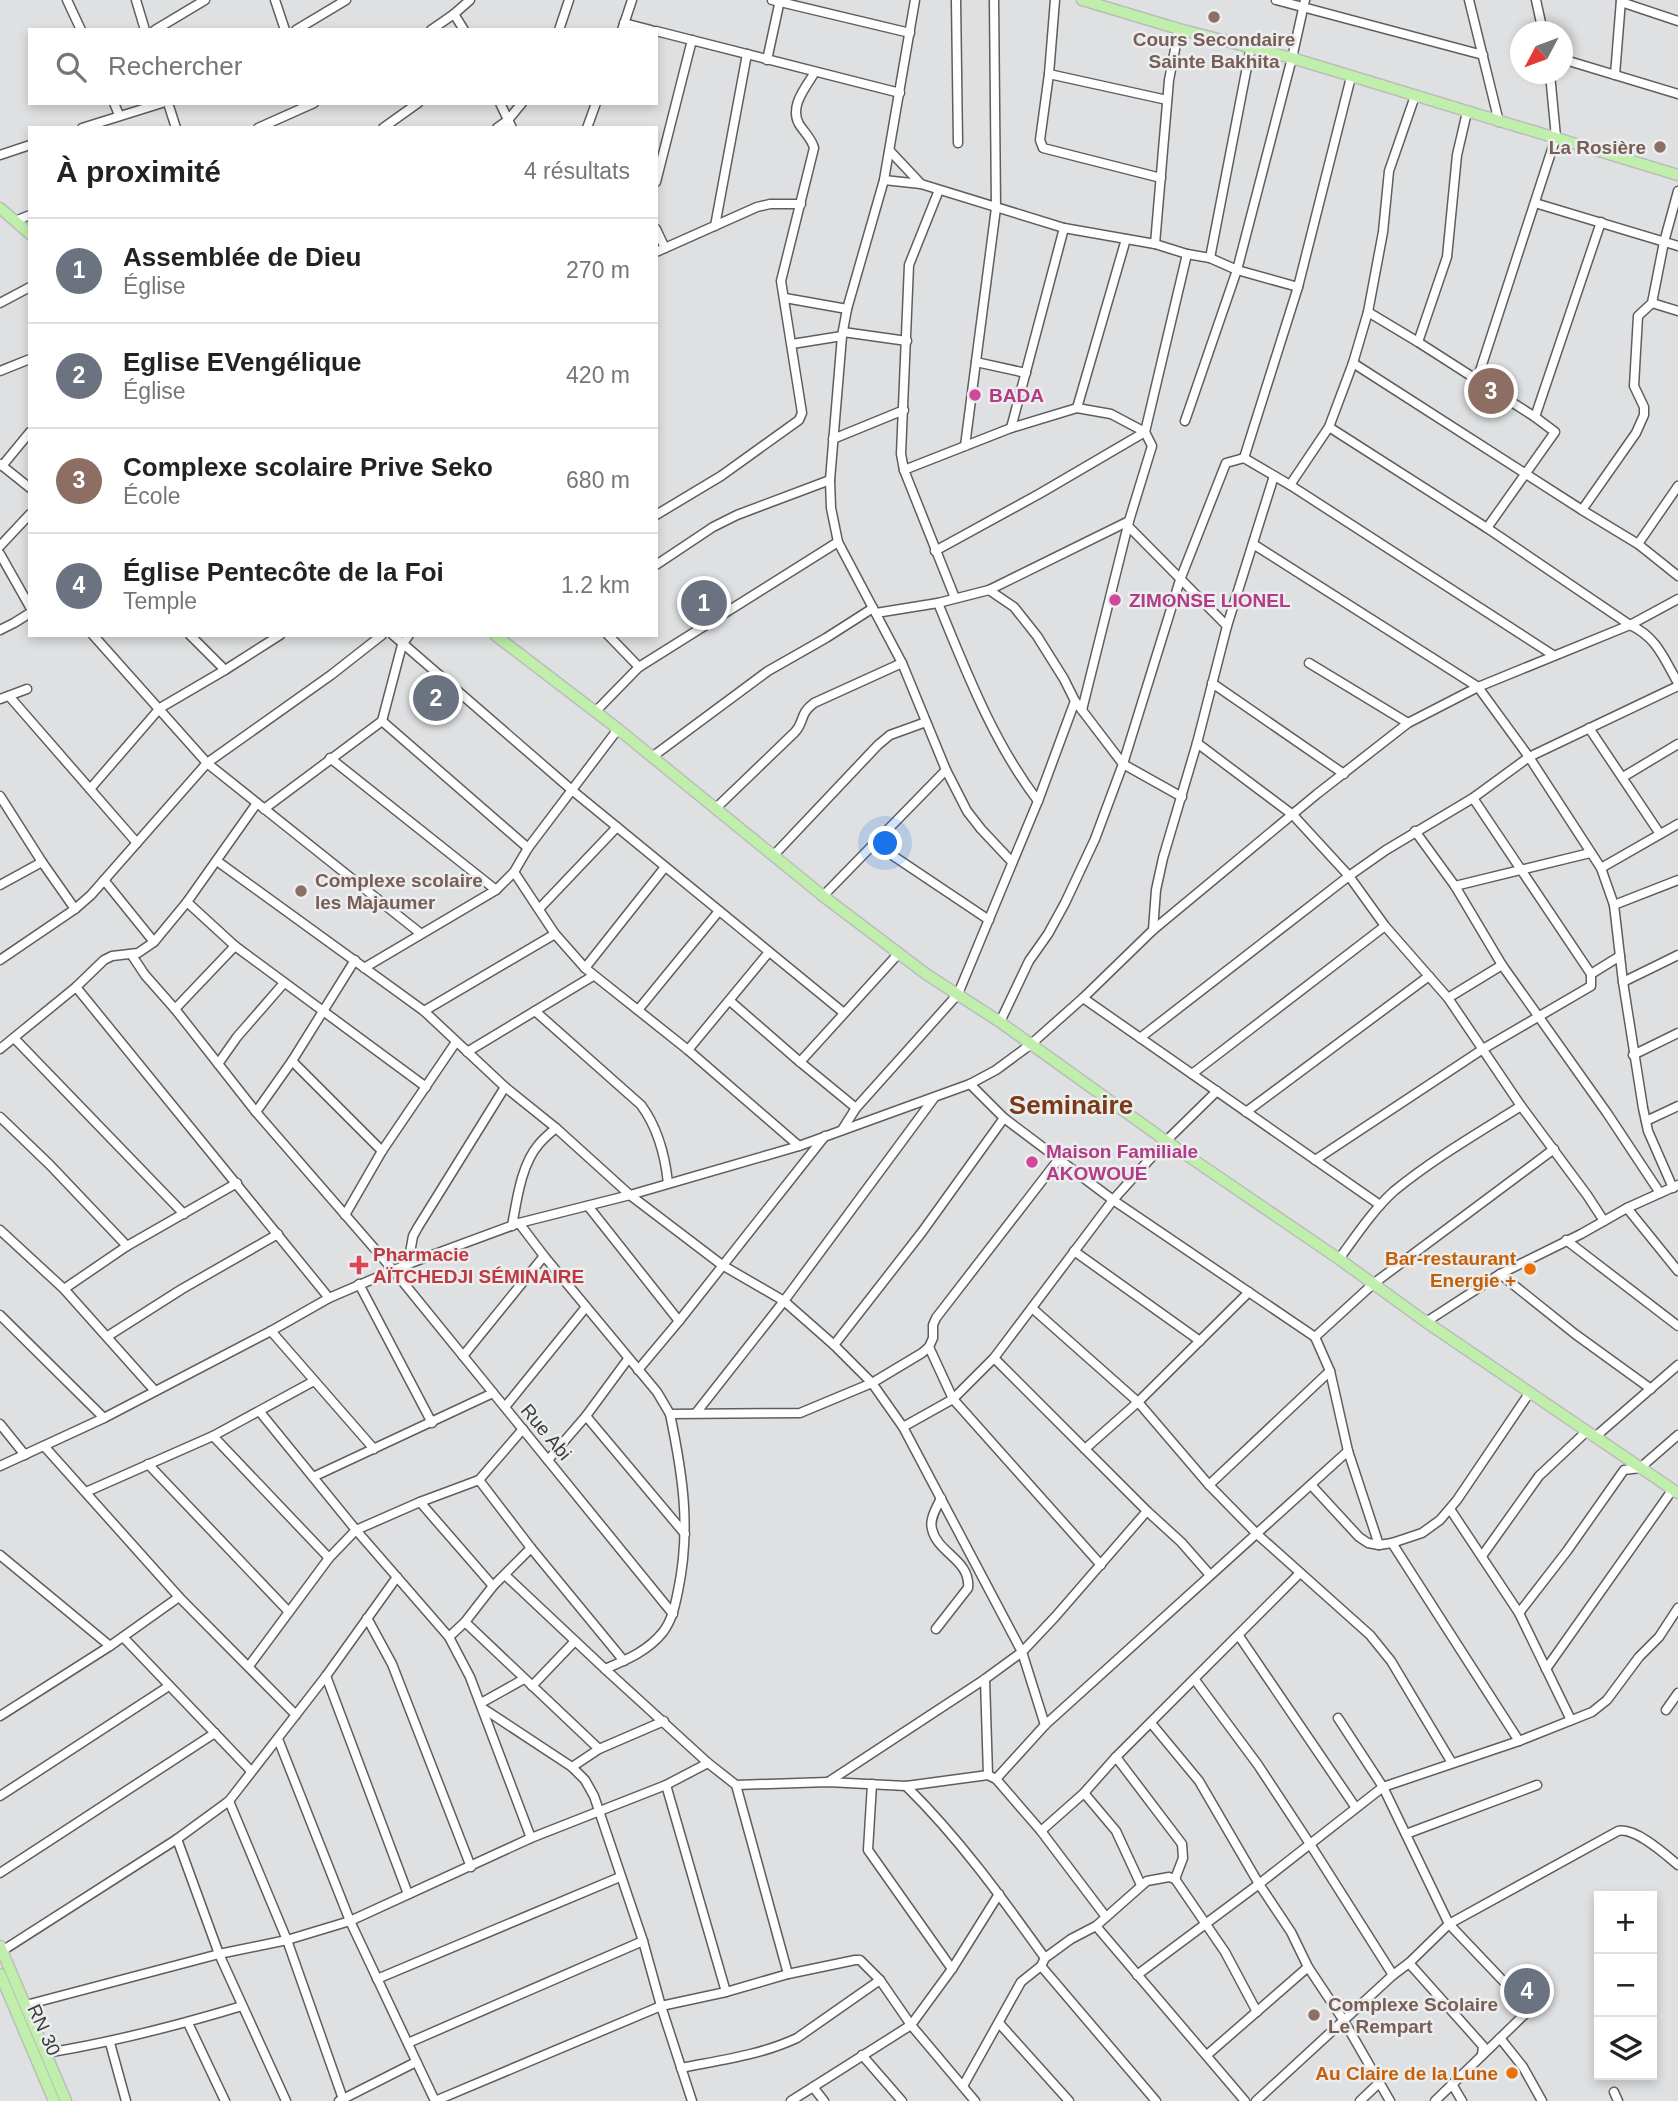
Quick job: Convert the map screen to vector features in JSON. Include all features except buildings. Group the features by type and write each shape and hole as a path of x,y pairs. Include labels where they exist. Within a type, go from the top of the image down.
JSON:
{"main road":[{"path":"1082,0 1293,58 1678,175"},
{"path":"2,212 28,232"},
{"path":"498,637 618,729 823,896 899,953 1426,1322 1676,1491"},
{"name":"RN 30","path":"1,1949 66,2101"},
{"name":"RN 30","path":"0,1974 54,2101"}],"street":[{"path":"67,0 80,28"},
{"path":"136,0 144,28"},
{"path":"158,28 205,0"},
{"path":"275,0 284,28"},
{"path":"299,28 346,0"},
{"path":"434,28 470,0"},
{"path":"560,28 569,0"},
{"path":"623,26 632,0"},
{"path":"915,0 884,180 842,334 830,480 831,508 838,542 902,663 946,770 967,811 1012,862"},
{"path":"956,0 958,143"},
{"path":"965,446 996,208 994,0"},
{"path":"1055,0 1040,140 1044,149 1161,178"},
{"path":"1276,0 1304,4 1483,55"},
{"path":"1469,0 1499,122"},
{"path":"1536,0 1541,21"},
{"path":"767,60 777,1 910,33"},
{"path":"1615,75 1621,1 1678,21"},
{"path":"1185,421 1237,270 1293,58 1304,4"},
{"path":"454,14 463,28"},
{"path":"1155,244 1169,80 1180,29"},
{"path":"658,32 900,93"},
{"path":"658,174 692,40"},
{"path":"1210,258 1251,46"},
{"path":"715,226 747,54"},
{"path":"1573,62 1678,94"},
{"path":"658,514 721,476 799,420 802,414 782,281 814,148 799,124 795,111 816,72"},
{"path":"1049,74 1167,100"},
{"path":"1244,458 1298,287 1351,76"},
{"path":"1477,380 1556,138 1551,84"},
{"path":"1290,485 1329,427 1353,363 1368,312 1383,232 1389,171 1415,96"},
{"path":"115,105 119,115"},
{"path":"88,126 155,105"},
{"path":"169,105 175,126"},
{"path":"262,126 310,105"},
{"path":"386,126 415,105"},
{"path":"501,105 510,124"},
{"path":"510,124 521,105"},
{"path":"588,126 595,105"},
{"path":"1418,342 1447,257 1457,155 1467,112"},
{"path":"0,155 28,146"},
{"path":"890,151 921,184"},
{"path":"884,180 921,184 1064,228 1155,244 1210,258 1237,270 1298,287"},
{"path":"939,190 909,265 901,454 904,470 955,598"},
{"path":"1582,510 1636,433 1644,415 1644,407 1634,386 1637,316 1652,303 1664,242 1678,191"},
{"path":"1535,203 1678,246"},
{"path":"658,251 764,205 801,204"},
{"path":"15,221 28,216"},
{"path":"1535,417 1601,222"},
{"path":"1011,428 1064,228"},
{"path":"658,233 666,248"},
{"path":"1077,408 1126,239"},
{"path":"1082,710 1129,524 1152,446 1146,432 1187,254"},
{"path":"0,303 28,287"},
{"path":"785,298 847,309"},
{"path":"1652,303 1678,311"},
{"path":"1368,312 1555,432 1487,528"},
{"path":"792,344 842,334 907,341"},
{"path":"0,371 28,360"},
{"path":"976,362 1026,373"},
{"path":"1353,363 1638,544 1678,576"},
{"path":"904,470 1011,428 1077,408 1111,414 1146,432"},
{"path":"833,439 904,410"},
{"path":"1140,1038 1349,876 1415,831 1473,798 1530,757 1678,685 1651,638 1643,631 1329,427"},
{"path":"935,551 1146,432"},
{"path":"28,434 1,465 28,486"},
{"path":"1000,1022 1029,961 1065,903 1095,839 1123,764 1180,580 1224,466 1228,462 1244,458 1290,485 1553,655"},
{"path":"1153,930 1156,890 1227,626 1273,477"},
{"path":"658,564 713,527 737,515 830,480"},
{"path":"1638,544 1678,486"},
{"path":"0,546 28,516"},
{"path":"1129,524 1227,626"},
{"path":"652,757 768,671 875,610 938,603 989,590 1129,524"},
{"path":"596,712 639,667 838,542"},
{"path":"1254,544 1478,687 1530,757 1601,868 1614,905 1633,1055 1646,1121 1652,1140 1675,1187 1500,1274 1426,1322"},
{"path":"0,554 28,603"},
{"path":"989,590 1014,607 1037,636 1075,701 1123,764 1182,797"},
{"path":"0,1466 104,1418 329,1298 408,1264 515,1224 630,1195 799,1146 970,1084 996,1070 1030,1045 1153,930 1408,723 1478,687 1630,625 1678,599"},
{"path":"938,603 980,700 1015,769 1038,801"},
{"path":"0,630 28,614"},
{"path":"95,637 208,763 420,933"},
{"path":"192,637 226,670"},
{"path":"90,789 160,708 276,637"},
{"path":"0,960 75,909 208,763 379,637"},
{"path":"395,637 573,791 844,1013"},
{"path":"0,1049 76,987 104,960 145,950 187,902 260,806 382,721 402,645 408,637"},
{"path":"610,637 639,667"},
{"path":"715,809 795,732 806,709 902,663"},
{"path":"1309,663 1408,723"},
{"path":"1212,683 1344,774"},
{"path":"0,699 27,689"},
{"path":"9,696 137,843"},
{"path":"841,1131 856,1108 958,994 1038,801 1075,701"},
{"path":"382,721 528,848"},
{"path":"774,856 890,734 926,722"},
{"path":"1589,728 1660,834"},
{"path":"365,968 496,890 514,872 528,848 618,729"},
{"path":"1197,743 1293,815 1349,876 1385,926 1448,998 1604,1221"},
{"path":"1622,777 1678,744"},
{"path":"330,758 496,890"},
{"path":"823,896 946,770"},
{"path":"0,796 75,909"},
{"path":"1315,1160 1483,1049 1591,986 1591,974 1473,798"},
{"path":"1601,868 1678,824"},
{"path":"539,909 617,827"},
{"path":"1415,831 1455,886 1502,965 1660,1193"},
{"path":"874,843 989,920"},
{"path":"1455,886 1590,853"},
{"path":"217,861 424,1011 505,1087 630,1195 722,1265 784,1301 872,1383 903,1427 1021,1652 1045,1725"},
{"path":"0,885 42,862"},
{"path":"585,968 665,867"},
{"path":"514,872 555,934 593,976 688,1050 799,1146"},
{"path":"104,880 154,942"},
{"path":"1614,905 1678,880"},
{"path":"187,902 235,946 426,1087"},
{"path":"638,1010 719,911"},
{"path":"1192,1074 1385,926"},
{"path":"424,1011 555,934"},
{"path":"175,1009 235,946"},
{"path":"688,1050 769,953"},
{"path":"800,1062 899,953"},
{"name":"Rue Abi","path":"131,954 256,1112 394,1271 673,1614"},
{"path":"1623,982 1678,955"},
{"path":"1591,974 1619,956"},
{"path":"256,1112 292,1061 355,960"},
{"path":"1448,998 1502,965"},
{"path":"467,1052 593,976"},
{"path":"1246,1112 1429,976"},
{"path":"218,1063 284,983"},
{"path":"76,987 329,1298"},
{"path":"1083,998 1380,1205"},
{"path":"730,1001 856,1108"},
{"path":"534,1011 641,1105 652,1123 666,1160 668,1183"},
{"path":"1633,1055 1678,1032"},
{"path":"13,1038 184,1214"},
{"path":"345,1215 382,1151 456,1042"},
{"path":"292,1061 382,1151"},
{"path":"970,1084 1004,1118 1058,1160 1315,1337 1330,1371 1348,1451 1378,1545"},
{"path":"408,1264 413,1236 505,1087"},
{"path":"903,1427 953,1399 994,1357 1113,1200 1217,1091"},
{"path":"696,1413 784,1301 934,1098"},
{"path":"1339,1259 1394,1191 1521,1106"},
{"path":"1646,1121 1678,1106"},
{"path":"0,1117 127,1246"},
{"path":"834,1345 922,1231 1004,1118"},
{"path":"515,1224 522,1182 529,1160 538,1145 555,1128"},
{"path":"638,1370 825,1136"},
{"path":"1315,1337 1373,1283 1554,1149"},
{"path":"670,1414 800,1413 872,1383 922,1353 933,1338 936,1318 1058,1160"},
{"path":"64,1289 127,1246 237,1183"},
{"path":"589,1206 679,1321"},
{"path":"1627,1209 1678,1271"},
{"path":"515,1224 657,1392 670,1414 682,1469 686,1535 682,1574 673,1614 665,1630 650,1646 605,1669"},
{"path":"0,1230 64,1289 155,1391"},
{"path":"108,1336 182,1289 278,1234"},
{"path":"1566,1240 1678,1326"},
{"path":"1074,1251 1200,1341"},
{"path":"463,1356 544,1256"},
{"path":"1500,1274 1575,1334 1651,1389"},
{"path":"359,1284 432,1423"},
{"path":"1085,1449 1138,1402 1249,1292"},
{"path":"505,1407 586,1307"},
{"path":"1032,1308 1138,1402 1209,1485 1258,1535 1370,1634 1391,1661 1452,1763"},
{"path":"0,1315 104,1418"},
{"path":"271,1331 374,1449"},
{"path":"929,1347 953,1399 1101,1565"},
{"path":"994,1357 1181,1542 1210,1575"},
{"path":"548,1460 586,1416 628,1359"},
{"path":"1482,1556 1539,1476 1678,1365"},
{"path":"1209,1485 1330,1371"},
{"path":"86,1492 213,1436 314,1381"},
{"path":"1312,1486 1359,1537 1368,1543 1392,1543 1430,1528 1450,1509 1530,1392"},
{"path":"313,1477 494,1393"},
{"path":"260,1412 356,1530 449,1637 464,1663 531,1838"},
{"path":"586,1416 686,1535"},
{"path":"0,1424 24,1455"},
{"path":"249,1666 329,1558 356,1530 479,1480 523,1429"},
{"path":"1519,1614 1624,1470 1640,1468 1678,1435"},
{"path":"213,1436 329,1558"},
{"path":"44,1446 179,1597 296,1715"},
{"path":"736,1785 828,1782 906,1786 992,1777 1045,1725 1348,1451"},
{"path":"148,1464 288,1611"},
{"path":"479,1480 624,1661"},
{"path":"1546,1669 1676,1491"},
{"path":"936,1629 968,1588 967,1573 932,1529 932,1521 941,1498"},
{"path":"420,1502 493,1586"},
{"path":"1450,1509 1519,1614 1571,1720"},
{"path":"828,1782 985,1679 1021,1652 1147,1511"},
{"path":"1392,1543 1519,1741"},
{"path":"449,1637 465,1622 493,1586 531,1548"},
{"path":"0,1555 110,1646"},
{"path":"1041,1831 1084,1793 1116,1757 1300,1573"},
{"path":"505,1575 708,1763 736,1785 788,1974"},
{"path":"1,1949 177,1839 229,1801 326,1676 397,1577"},
{"path":"0,1716 110,1646 179,1597"},
{"path":"1137,1975 1383,1787 1519,1741 1601,1706 1639,1657 1659,1637 1678,1608"},
{"path":"367,1618 392,1664 471,1867"},
{"path":"465,1622 599,1749"},
{"path":"1239,1636 1356,1808"},
{"path":"123,1637 251,1771"},
{"path":"532,1686 575,1642"},
{"path":"326,1676 408,1894"},
{"path":"481,1706 524,1679"},
{"path":"985,1679 992,1777 1041,1831 1106,1917"},
{"path":"1195,1680 1258,1765 1393,1975"},
{"path":"0,1796 169,1686"},
{"path":"1666,1710 1678,1693"},
{"path":"481,1706 572,1767 585,1780 594,1796 643,1941 692,2101"},
{"path":"1338,1718 1383,1787 1449,1924 1528,2009 1435,2101"},
{"path":"572,1767 599,1749 664,1721"},
{"path":"1151,1723 1199,1781 1390,2101"},
{"path":"0,1872 215,1732"},
{"path":"278,1739 350,1921 435,2101 661,2006 726,1992 788,1974 860,1960 880,1980 911,2025 975,2101"},
{"path":"1116,1757 1182,1844 1183,1857 1175,1879"},
{"path":"26,2005 219,1954 287,1940 350,1921 531,1838 666,1785 708,1763"},
{"path":"872,1784 868,1850 952,1969"},
{"path":"666,1785 726,1992"},
{"path":"1406,1834 1537,1785"},
{"path":"906,1786 939,1818 999,1894 1043,1962 1156,2101"},
{"path":"1084,1793 1116,1831 1141,1885"},
{"path":"229,1801 287,1940 341,2100 416,2062"},
{"path":"1256,2101 1449,1924 1618,1831 1629,1830 1675,1862 1678,1850"},
{"path":"177,1839 219,1954 286,2101"},
{"path":"377,1979 621,1877"},
{"path":"963,2086 1021,1982 1071,1939 1096,1926 1147,1881 1169,1877 1175,1879 1225,1952 1257,2012"},
{"path":"791,2101 911,2025 952,1969 999,1894"},
{"path":"1096,1926 1245,2101"},
{"path":"408,2043 643,1941"},
{"path":"1409,1963 1483,2046 1482,2055"},
{"path":"1207,2055 1308,1967"},
{"path":"681,2068 768,2051 782,2045 797,2038 880,1980"},
{"path":"46,2053 110,2043 242,2006"},
{"path":"188,2023 225,2101"},
{"path":"999,2023 1064,2099"},
{"path":"1500,2038 1523,2067 1542,2101"},
{"path":"110,2043 126,2101"},
{"path":"862,2055 902,2101"},
{"path":"1360,2101 1380,2083"},
{"path":"1452,2084 1462,2101"},
{"path":"813,2087 824,2101"},
{"path":"1614,2092 1618,2101"}],"place":[{"name":"Cours Secondaire Sainte Bakhita","path":"1214,17"},
{"name":"La Rosière","path":"1660,147"},
{"name":"Complexe scolaire Prive Seko","path":"1491,391"},
{"name":"BADA","path":"975,395"},
{"name":"ZIMONSE LIONEL","path":"1115,600"},
{"name":"Assemblée de Dieu","path":"704,603"},
{"name":"Eglise EVengélique","path":"436,698"},
{"name":"Complexe scolaire les Majaumer","path":"301,891"},
{"name":"Maison Familiale AKOWOUE","path":"1032,1162"},
{"name":"Pharmacie AÏTCHEDJI SÉMINAIRE","path":"359,1265"},
{"name":"Bar-restaurant Energie +","path":"1530,1269"},
{"name":"Église Pentecôte de la Foi","path":"1527,1991"},
{"name":"Complexe Scolaire Le Rempart","path":"1314,2015"},
{"name":"Au Claire de la Lune","path":"1512,2073"}],"district":[{"name":"Seminaire","path":"1071,1105"}]}
